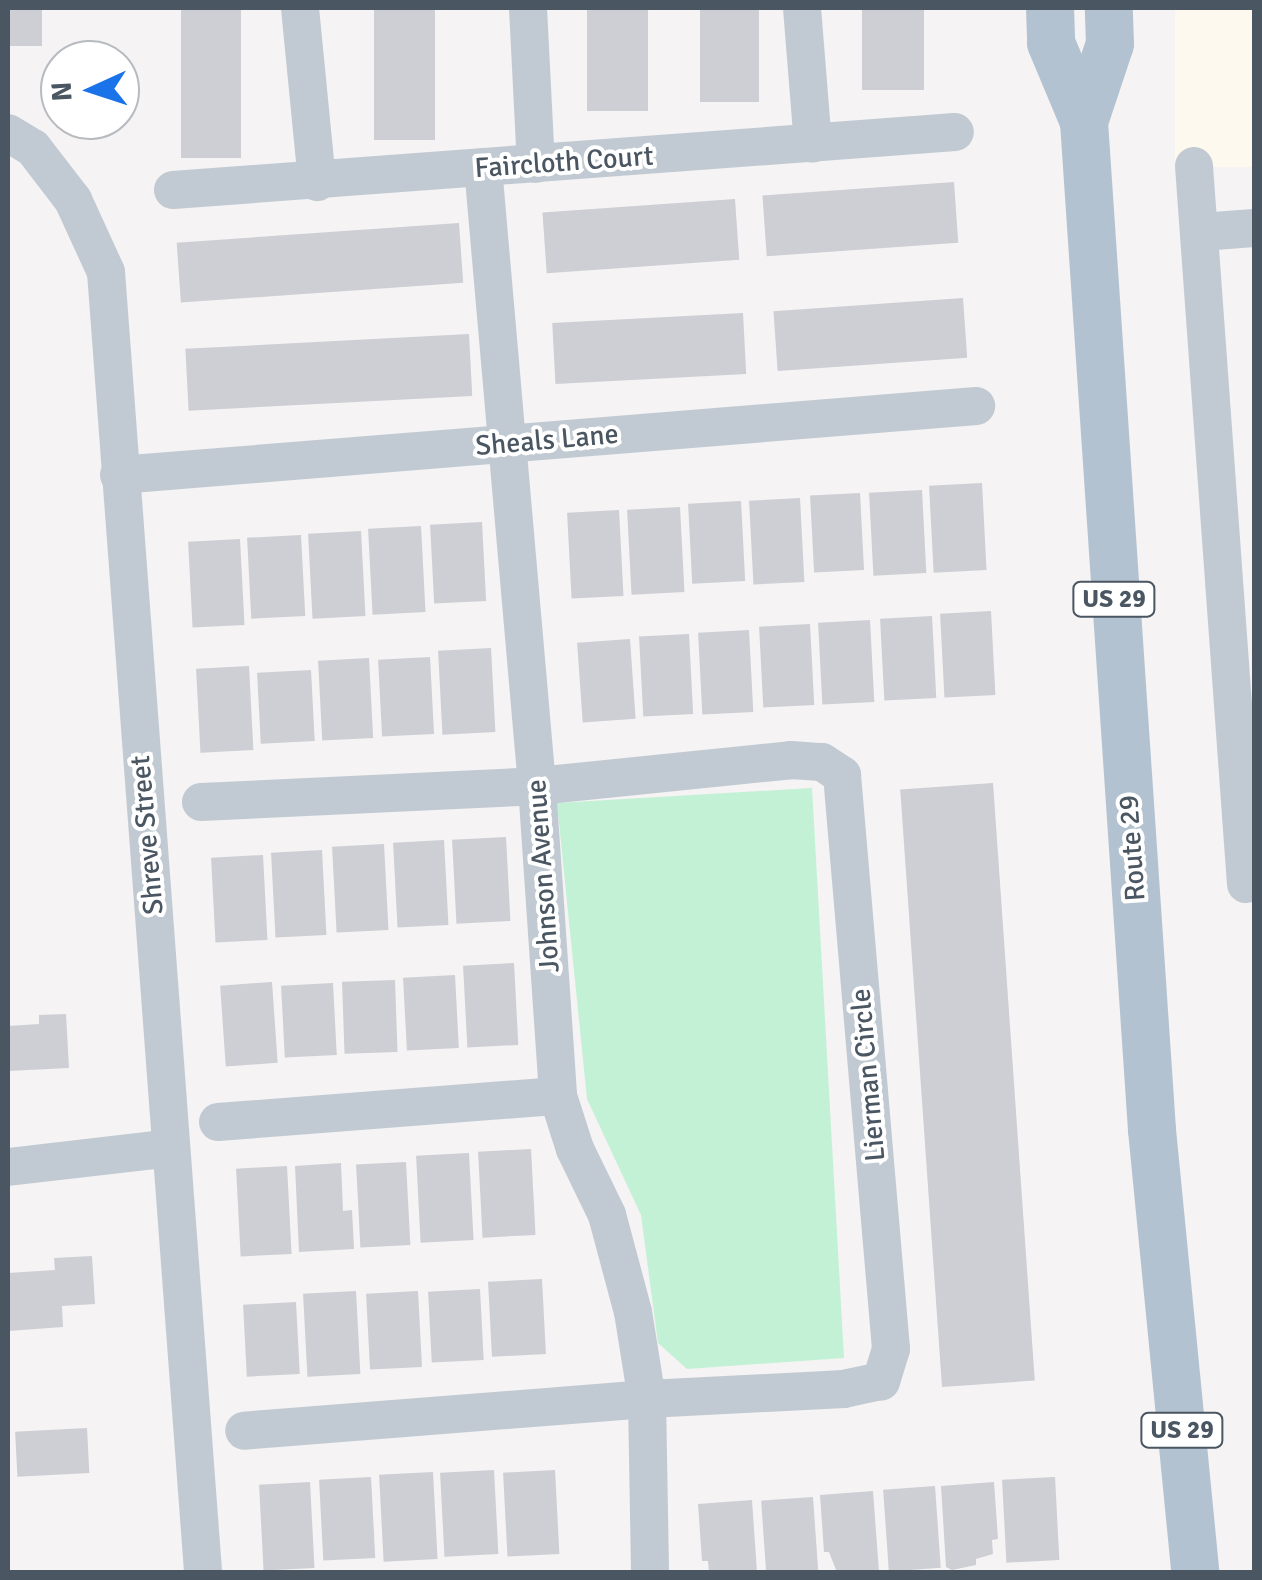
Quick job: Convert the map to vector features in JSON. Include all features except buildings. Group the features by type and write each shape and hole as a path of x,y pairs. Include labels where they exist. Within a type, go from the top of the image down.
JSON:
{"main road":[{"name":"Route 29","path":"1050,8 1051,44 1084,122 1152,1130 1195,1572"},
{"name":"Route 29","path":"1084,122 1110,44 1109,8"}],"street":[{"path":"300,8 316,182"},
{"path":"528,8 536,164"},
{"path":"802,8 814,144"},
{"name":"Faircloth Court","path":"173,190 955,132"},
{"name":"Shreve Street","path":"8,133 34,148 74,200 106,272 203,1572"},
{"path":"1194,166 1248,824 1246,884"},
{"name":"Johnson Avenue","path":"484,167 537,786 558,1096 575,1148 607,1215 632,1312 647,1399 650,1572"},
{"path":"1200,232 1254,228"},
{"name":"Sheals Lane","path":"119,475 976,406"},
{"name":"Lierman Circle","path":"201,802 537,786 791,760 822,762 842,775 891,1349 881,1381 844,1390 647,1399 244,1431"},
{"path":"218,1122 558,1096"},
{"path":"8,1168 172,1148"}],"shaded area":[{"path":"1175,8 1254,8 1254,167 1175,167"}],"green space":[{"path":"812,788 844,1358 687,1369 658,1343 641,1215 587,1099 557,803"}]}
